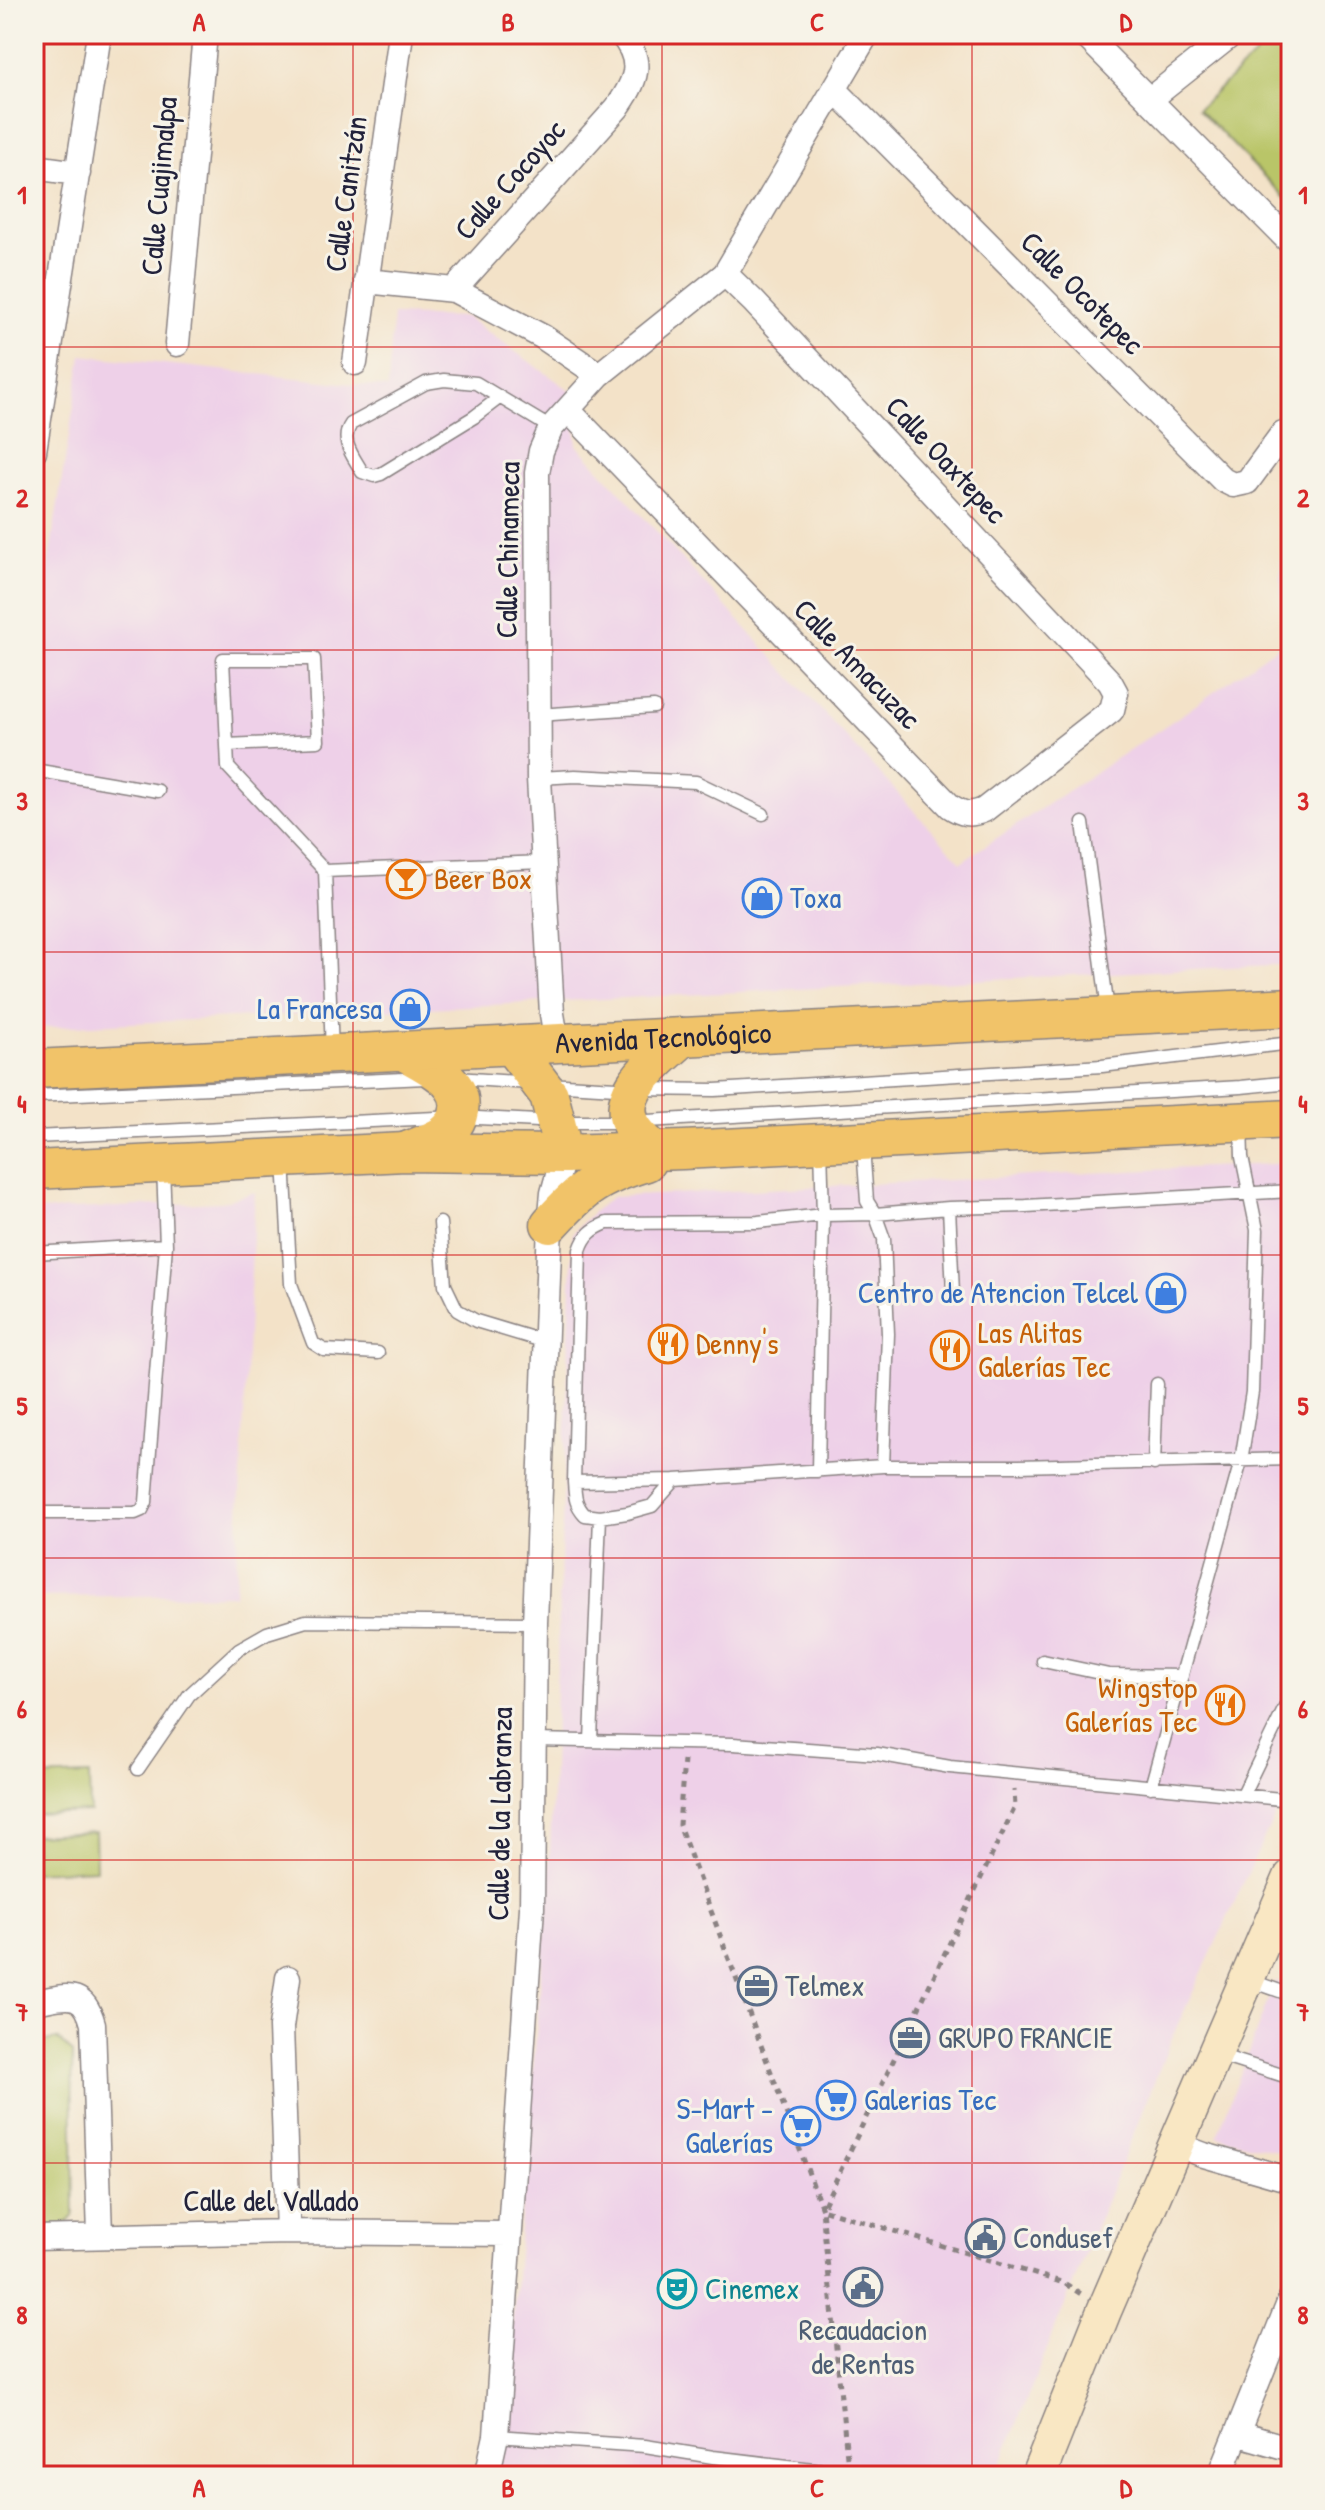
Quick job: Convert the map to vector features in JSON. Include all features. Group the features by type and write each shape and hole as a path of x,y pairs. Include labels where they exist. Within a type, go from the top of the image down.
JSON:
{"main road":[{"name":"Avenida Tecnológico","path":"34,1069 1291,1007"},
{"path":"550,1224 572,1199 593,1182 618,1170 650,1128 641,1077 683,1037"},
{"path":"557,1043 553,1106 562,1133"},
{"path":"511,1045 552,1084"},
{"path":"405,1052 445,1077 458,1096 459,1112 445,1134 405,1152"},
{"path":"34,1170 405,1152 562,1133 650,1128 821,1143 1291,1119"},
{"path":"1038,2476 1213,2053 1288,1890"}],"street":[{"path":"34,451 99,34"},
{"name":"Calle Cuajimalpa","path":"177,344 205,34"},
{"name":"Calle Canitzán","path":"355,363 401,34"},
{"name":"Calle Cocoyoc","path":"454,290 617,108 630,88 636,68 631,46 621,34"},
{"name":"Calle Chinameca","path":"557,1043 552,1014 539,778 537,473 541,451 551,428 599,375 725,274 867,34"},
{"path":"1084,34 1291,243"},
{"path":"1149,100 1232,34"},
{"name":"Calle Ocotepec","path":"835,90 1223,480 1233,485 1247,482 1283,433"},
{"path":"34,167 78,173"},
{"name":"Calle Oaxtepec","path":"725,274 1110,682 1116,693"},
{"path":"366,281 454,290 543,337 599,375"},
{"name":"Calle Amacuzac","path":"568,410 959,813 966,815 984,810 1112,710 1116,693"},
{"name":"Calle de la Labranza","path":"487,2476 496,2436 532,1908 535,1623 550,1224 562,1133"},
{"path":"288,1978 281,2027 288,2232"},
{"path":"34,2002 72,1998 83,2001 89,2008 93,2024 100,2235"},
{"path":"1175,2144 1291,2180"},
{"name":"Calle del Vallado","path":"34,2238 288,2232 509,2234"},
{"path":"1220,2476 1291,2298"},
{"path":"1239,2434 1291,2449"}],"lane":[{"path":"499,398 474,417 381,474 374,476 362,472 346,443 345,434 351,424 426,383 444,380 476,383 551,428"},
{"path":"227,745 318,741 314,659 223,659 228,767 325,871 332,1055"},
{"path":"538,715 654,707"},
{"path":"34,770 158,791"},
{"path":"539,778 575,776 696,782 763,814"},
{"path":"1083,823 1109,1015"},
{"path":"325,871 544,862"},
{"path":"650,1128 715,1090 1102,1066 1291,1043"},
{"path":"34,1096 445,1077 552,1084 650,1128 1291,1082"},
{"path":"34,1137 457,1117 562,1133"},
{"path":"1151,1787 1241,1461 1252,1392 1257,1230 1242,1157 1241,1122"},
{"path":"863,1140 867,1201 884,1239 888,1334 883,1466"},
{"path":"818,1471 823,1215 821,1143"},
{"path":"284,1158 291,1284 313,1343 324,1350 378,1353"},
{"path":"34,1513 135,1513 144,1507 166,1245 163,1164"},
{"path":"675,1480 652,1506 627,1513 600,1517 585,1515 575,1502 580,1250 592,1230 607,1223 758,1222 823,1215 1291,1191"},
{"path":"949,1208 953,1292"},
{"path":"440,1223 445,1285 457,1310 476,1321 546,1342"},
{"path":"34,1253 166,1245"},
{"path":"1154,1464 1157,1384"},
{"path":"574,1482 675,1480 883,1466 1154,1464 1291,1459"},
{"path":"591,1740 600,1517"},
{"path":"138,1769 189,1695 239,1649 267,1633 306,1621 535,1623"},
{"path":"1043,1661 1109,1675 1182,1676"},
{"path":"1243,1794 1291,1695"},
{"path":"533,1740 733,1744 877,1754 950,1767 1291,1800"},
{"path":"1246,1979 1291,1995"},
{"path":"1213,2053 1291,2078"},
{"path":"496,2436 645,2446 872,2476"}],"path":[{"path":"683,1743 679,1825 822,2209 847,2455 844,2474"},
{"path":"822,2209 1015,1807 1013,1773"},
{"path":"822,2209 1064,2283 1104,2311"}],"shaded area":[{"path":"393,315 466,317 571,391 577,445 961,862 1186,712 1281,644 1281,561 1291,536 1291,964 34,1028 34,608 41,609 82,355 388,388"},
{"path":"1291,1163 1291,1788 1267,1832 1173,2035 996,2476 490,2476 506,2400 549,1878 573,1233 612,1197"},
{"path":"255,1192 235,1595 34,1597 34,1211 222,1202"},
{"path":"1275,1981 1291,1985 1291,2155 1217,2136"}],"green space":[{"path":"1277,34 1291,34 1291,204 1198,109"},
{"path":"89,1775 90,1812 34,1814 34,1777"},
{"path":"95,1832 96,1869 34,1872 34,1835"},
{"path":"57,2039 72,2052 74,2215 63,2228 34,2229 34,2043"}],"place":[{"name":"Beer Box","path":"406,879"},
{"name":"Toxa","path":"762,898"},
{"name":"La Francesa","path":"410,1009"},
{"name":"Centro de Atencion Telcel","path":"1166,1293"},
{"name":"Denny's","path":"668,1344"},
{"name":"Las Alitas Galerías Tec","path":"950,1350"},
{"name":"Wingstop Galerías Tec","path":"1225,1705"},
{"name":"Telmex","path":"757,1986"},
{"name":"GRUPO FRANCIE","path":"910,2038"},
{"name":"Galerias Tec","path":"836,2100"},
{"name":"S-Mart - Galerías","path":"801,2126"},
{"name":"Condusef","path":"985,2238"},
{"name":"Recaudacion de Rentas","path":"863,2287"},
{"name":"Cinemex","path":"677,2289"}]}
